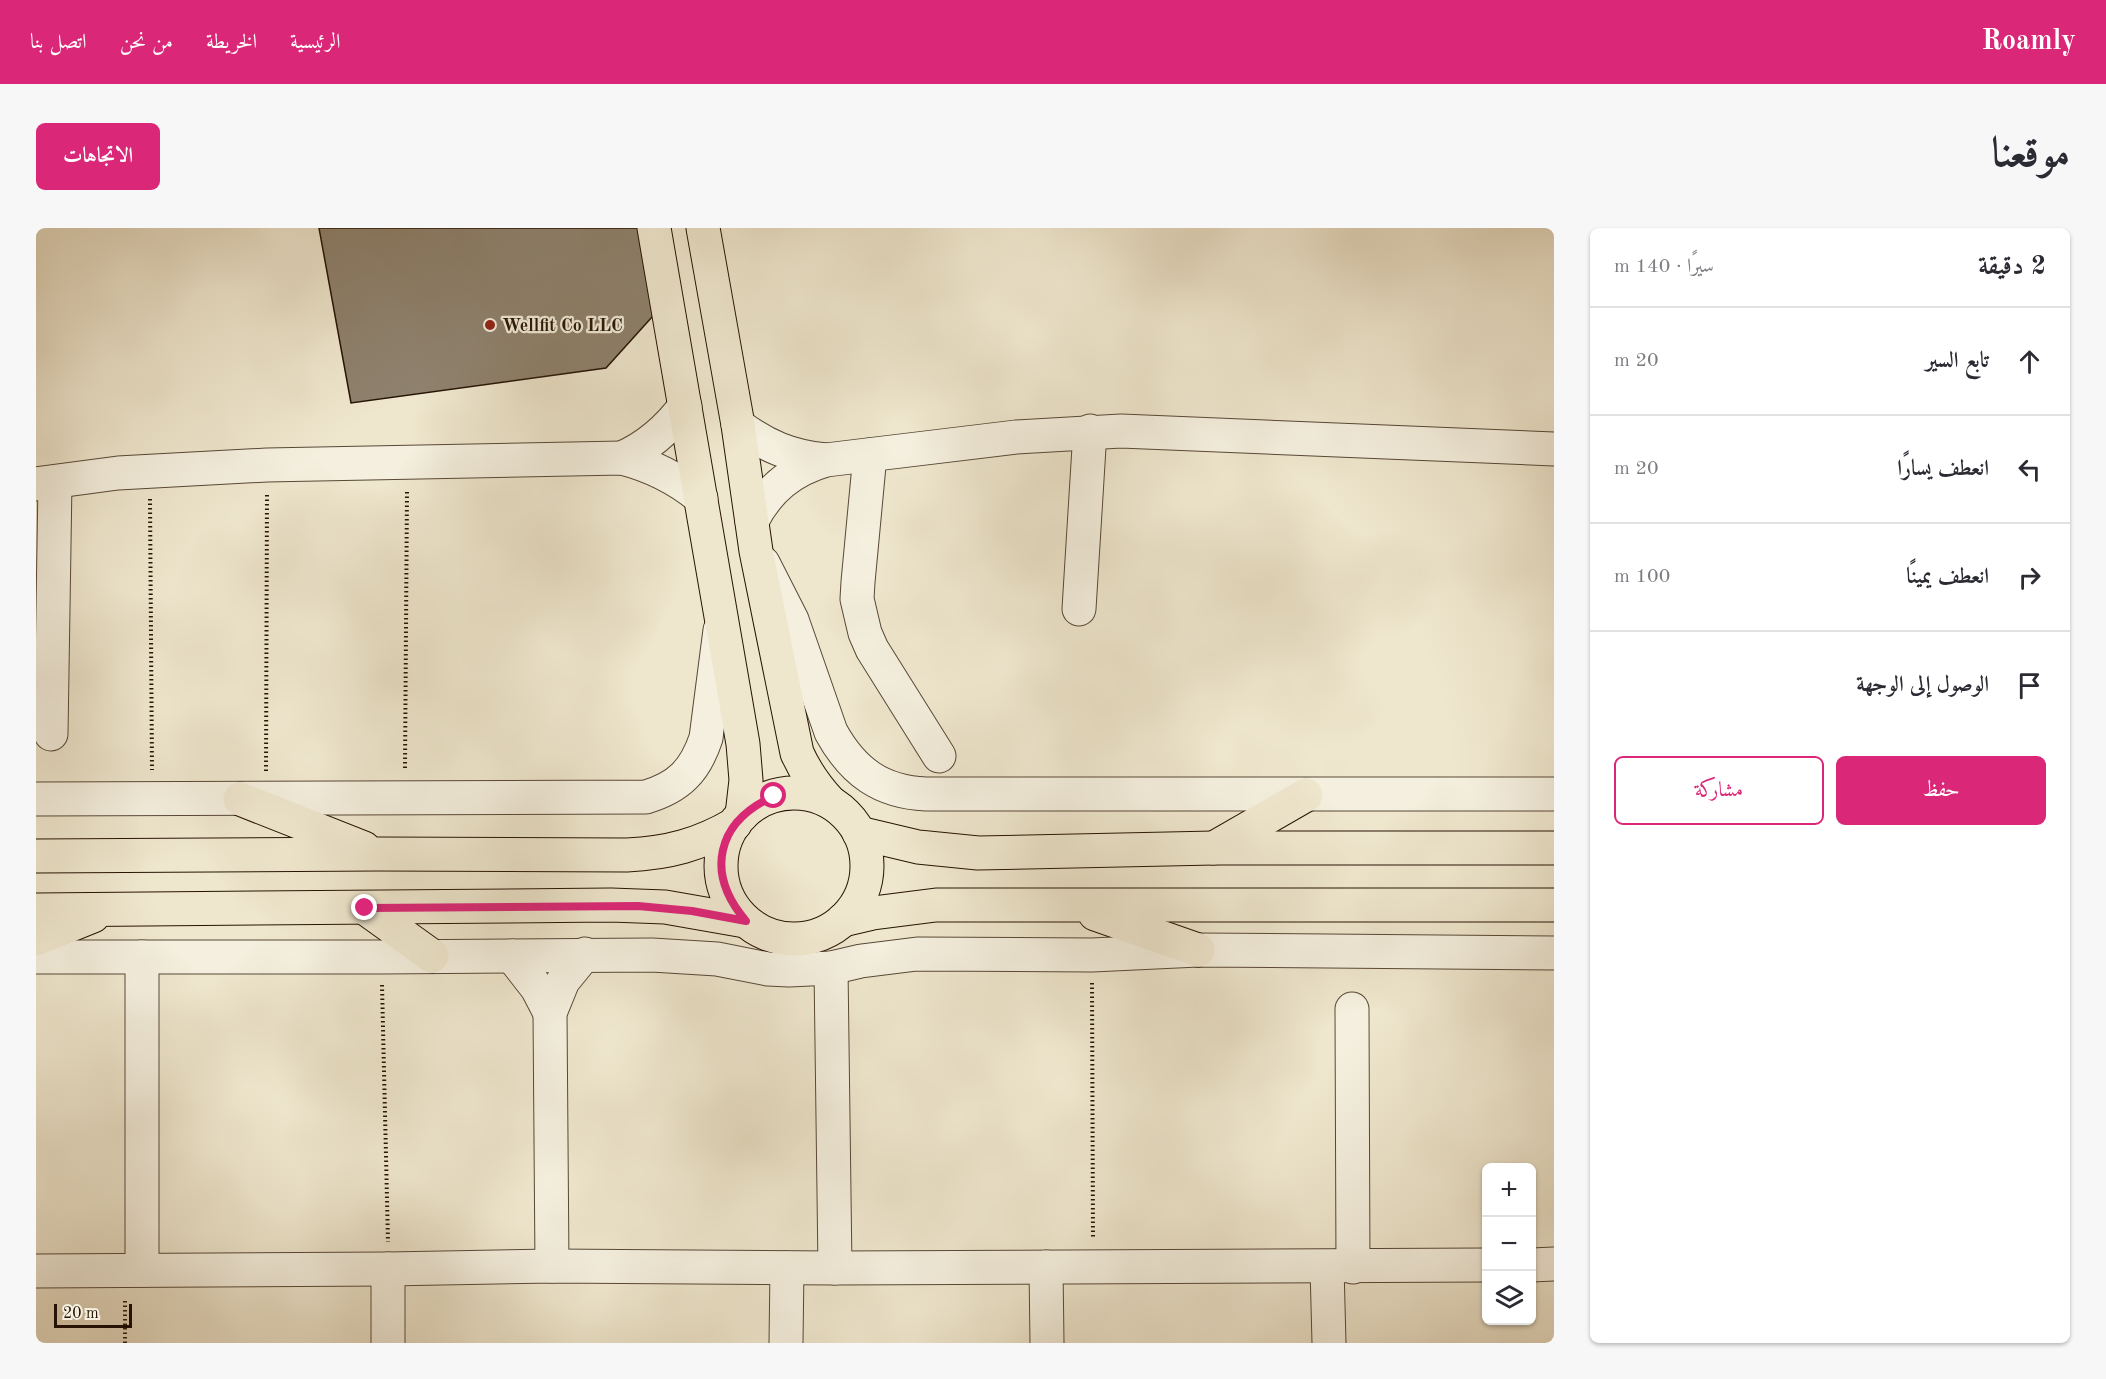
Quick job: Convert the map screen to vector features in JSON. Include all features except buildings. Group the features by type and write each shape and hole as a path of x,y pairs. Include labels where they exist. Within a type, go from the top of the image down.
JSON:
{"main road":[{"path":"654,228 746,762 746,789 738,819 725,843 721,864 723,885 732,905 746,921 763,933 784,939 805,939 825,933 843,920 855,906 863,889 867,870 865,851 859,833 847,816 830,802 806,772 797,753 754,536 738,425 704,228"},
{"path":"36,856 650,854 694,844 738,819 757,803 774,796 793,793 830,802"},
{"path":"1214,848 1305,795"},
{"path":"253,799 379,854"},
{"path":"859,833 918,847 978,853 1214,848 1554,848"},
{"path":"843,920 873,913 936,905 1554,905"},
{"path":"36,910 638,906 692,911 746,921"},
{"path":"1071,906 1198,950"},
{"path":"365,908 432,957"},
{"path":"36,939 108,910"}],"street":[{"path":"622,458 638,451 664,431 685,406"},
{"path":"738,425 773,447 799,456 826,460"},
{"path":"1554,449 1152,431 1090,431 1016,436 826,460 803,468 782,481 765,499 754,536 792,620 831,732 850,761 877,782 909,793 1554,794"},
{"path":"1079,609 1090,431"},
{"path":"870,455 858,582 857,599 860,617 872,649 939,756"},
{"path":"51,734 46,483 150,471 267,465 622,458 656,468 701,498"},
{"path":"36,799 646,797 663,792 678,783 691,770 700,755 706,738 722,614"},
{"path":"36,957 432,957 585,954 684,956 789,970 831,968 861,961 917,954 1092,955 1198,950 1554,953"},
{"path":"552,1266 550,1013 563,981 585,954"},
{"path":"512,956 534,982 550,1013"},
{"path":"133,1270 142,957"},
{"path":"831,968 835,1268"},
{"path":"1329,1343 1340,1267 1352,1009"},
{"path":"1536,1265 1554,1264"},
{"path":"36,1271 552,1266 1046,1268 1482,1265"},
{"path":"786,1343 787,1268"},
{"path":"1046,1268 1047,1343"},
{"path":"388,1269 388,1343"}],"path":[{"path":"404,799 408,462"},
{"path":"253,799 267,465"},
{"path":"150,471 152,798"},
{"path":"1092,955 1094,1267"},
{"path":"381,957 388,1269"},
{"path":"125,1343 133,1270"}],"place":[{"name":"Wellfit Co LLC","path":"490,325"}],"route":[{"path":"365,908 611,905 665,907 746,921 732,905 723,885 721,864 725,843 742,815 757,803 774,796"}]}
